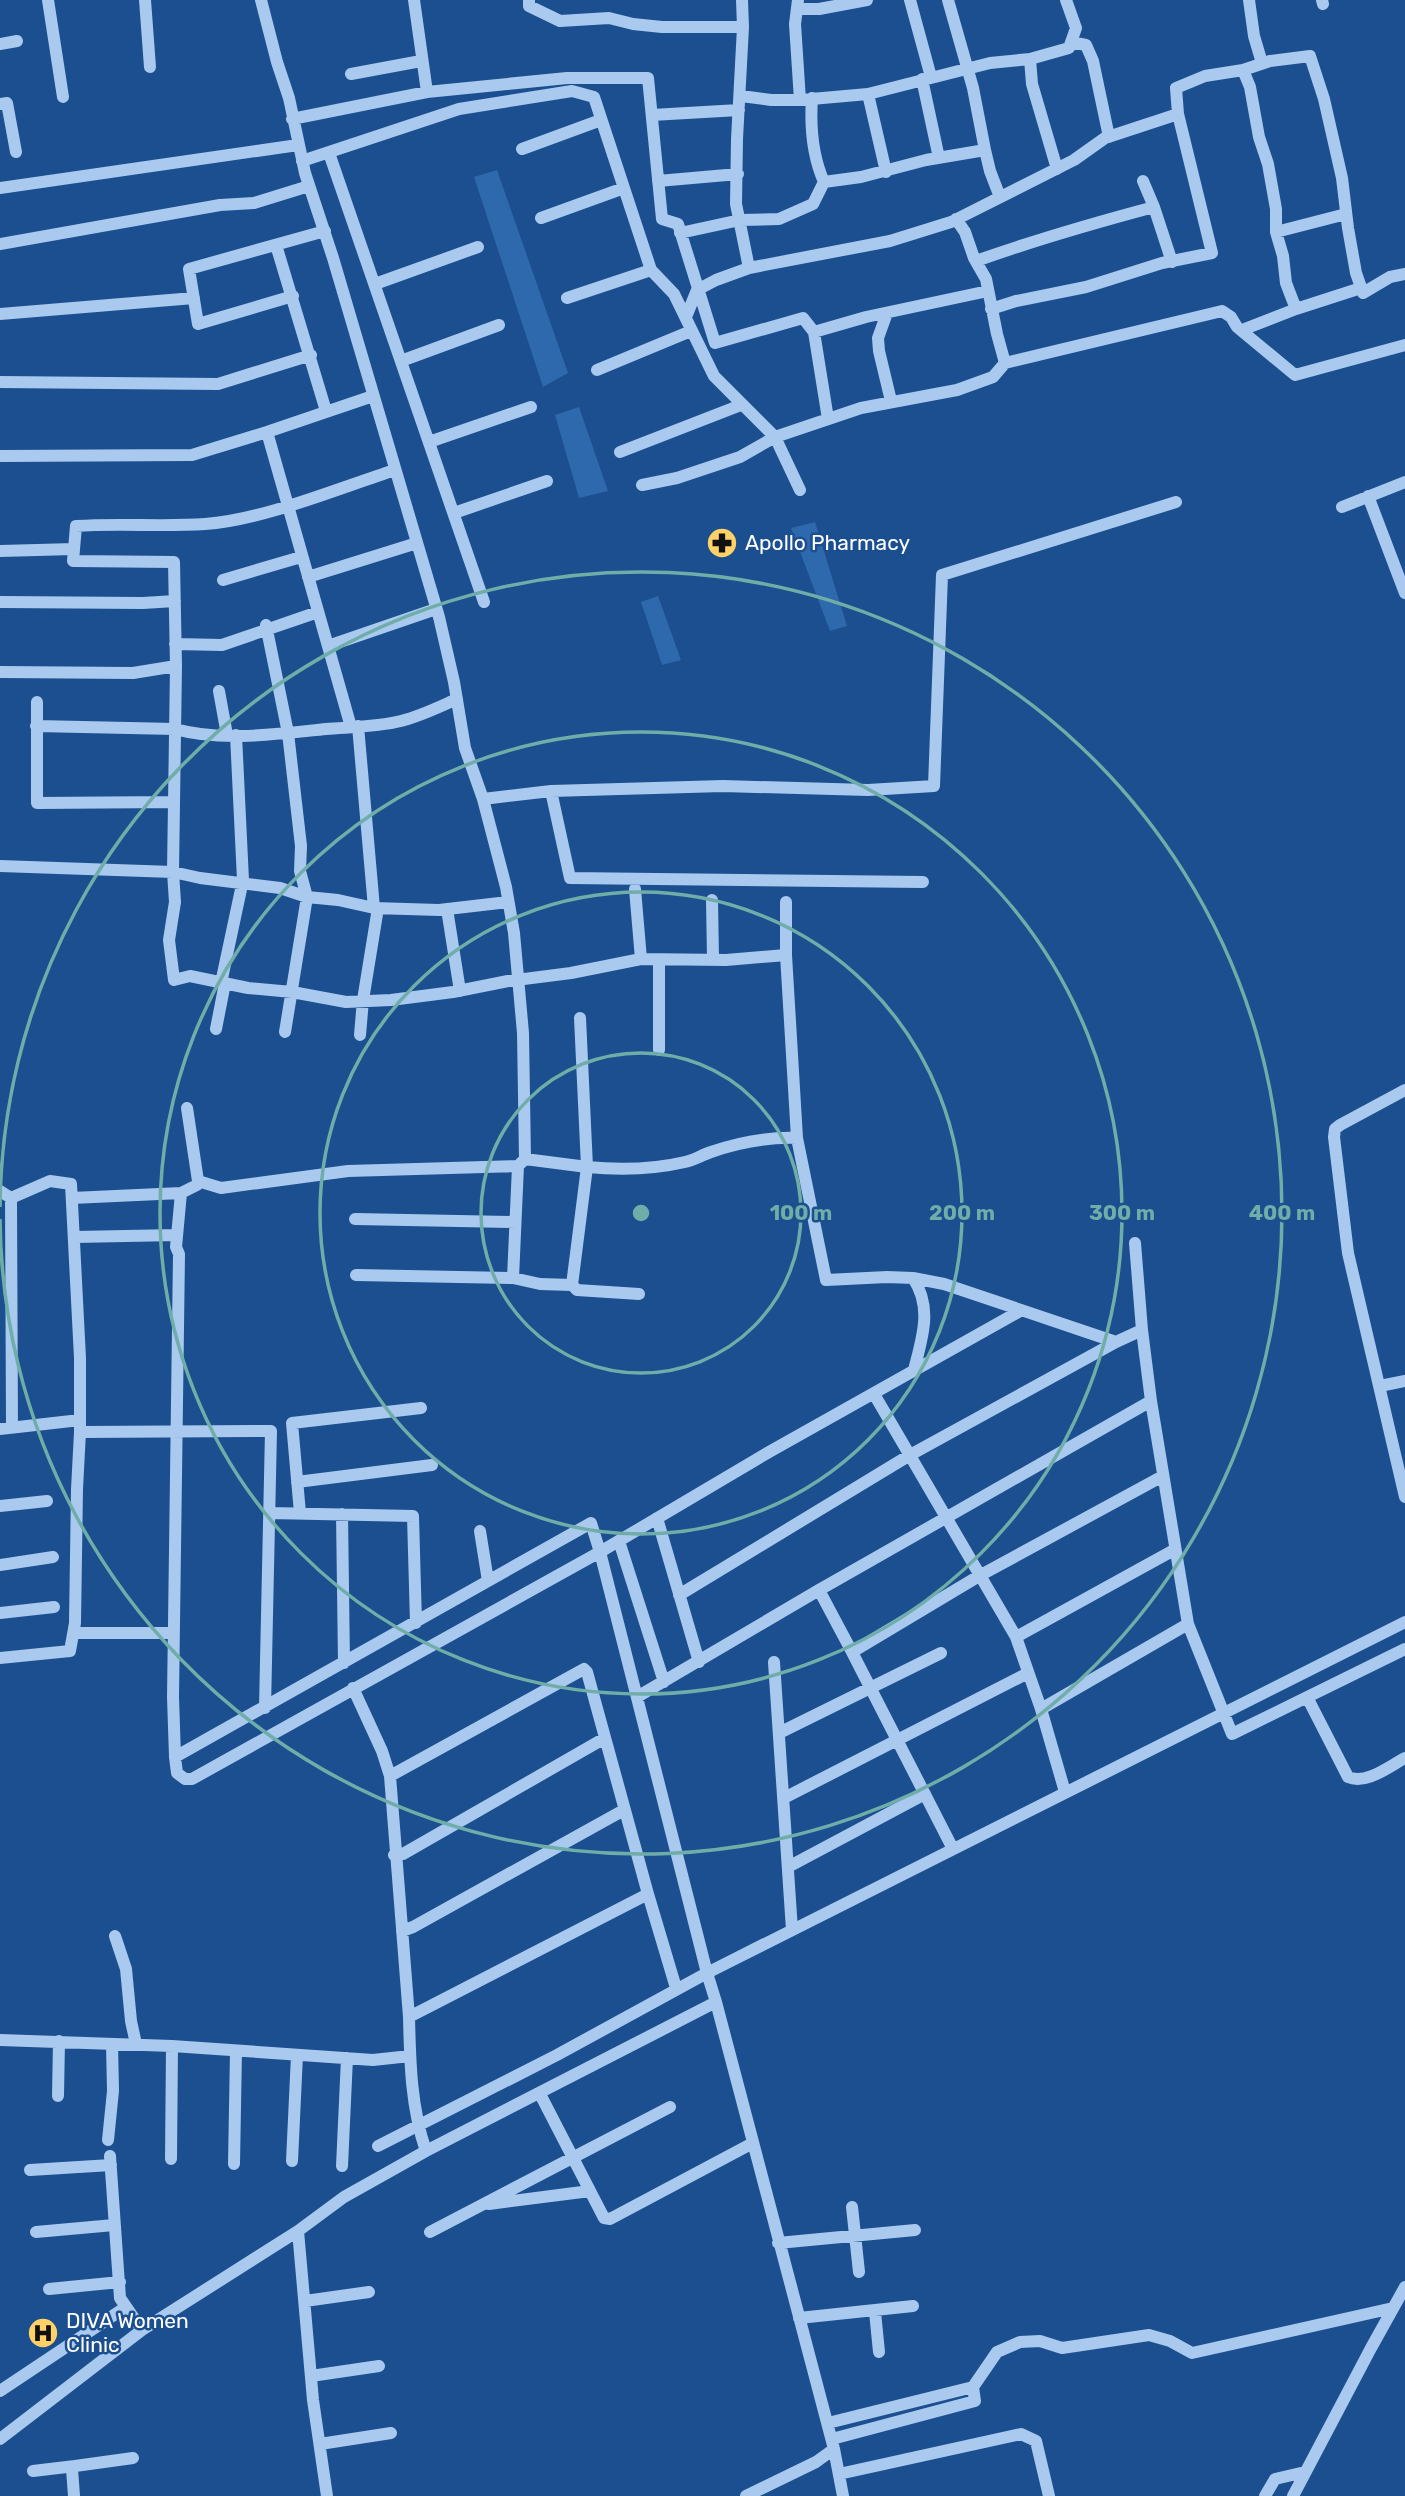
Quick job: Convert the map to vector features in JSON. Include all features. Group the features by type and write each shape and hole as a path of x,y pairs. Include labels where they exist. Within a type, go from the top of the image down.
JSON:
{"street":[{"path":"48,0 63,97"},
{"path":"145,0 150,67"},
{"path":"261,0 289,98 309,186 325,231 436,609 457,698 465,748 483,799 508,902 519,979 523,1033 521,1162 513,1278"},
{"path":"414,0 427,92"},
{"path":"529,0 529,6 560,21 609,18 662,27 743,27"},
{"path":"743,0 736,204 748,268"},
{"path":"824,181 818,168 806,99 795,24 797,5 819,9 867,0"},
{"path":"911,0 927,78 939,158"},
{"path":"948,0 981,119 990,171 1000,197"},
{"path":"741,96 772,100 869,93 990,63 1030,60 1069,48 1076,28 1066,0"},
{"path":"1249,0 1254,36 1262,63"},
{"path":"0,44 16,41"},
{"path":"1071,42 1086,45 1093,61 1109,137"},
{"path":"991,309 1212,253 1178,114 1176,88 1205,76 1243,70 1262,63 1310,56 1324,100 1342,178 1346,214 1363,293 1390,277 1405,274"},
{"path":"1030,60 1032,84 1057,169"},
{"path":"351,74 421,61"},
{"path":"1243,70 1250,88 1259,137 1268,164 1276,209 1276,232 1283,256 1286,283 1296,309"},
{"path":"292,119 427,92 567,78 648,78 662,219 678,224 715,343"},
{"path":"302,161 459,109 572,91 594,97 651,270 674,294 714,376 775,438 800,490"},
{"path":"869,93 886,172"},
{"path":"0,104 7,103 16,152"},
{"path":"652,115 739,110"},
{"path":"686,317 697,290 716,280 748,268 890,241 956,219 1074,160 1109,137 1178,114"},
{"path":"522,149 601,120"},
{"path":"0,188 298,145"},
{"path":"824,181 886,172 939,158 985,150"},
{"path":"329,153 484,602"},
{"path":"658,181 738,174"},
{"path":"680,233 740,220 779,219 813,204 824,181"},
{"path":"1143,181 1172,262"},
{"path":"0,244 220,205 254,203 309,186"},
{"path":"541,218 624,188"},
{"path":"976,261 1060,232 1154,206"},
{"path":"1276,232 1346,214"},
{"path":"956,219 965,232 986,279 1005,363"},
{"path":"293,296 198,324 189,269 325,231"},
{"path":"276,245 326,411"},
{"path":"375,285 478,247"},
{"path":"567,298 651,270"},
{"path":"1242,330 1361,288"},
{"path":"814,332 988,291"},
{"path":"0,314 194,298"},
{"path":"642,485 677,478 740,457 775,438 861,408 957,390 993,377 1005,363 1210,312 1222,311 1231,317 1242,330 1295,375 1303,375 1405,345"},
{"path":"887,313 878,338 891,401"},
{"path":"704,356 715,343 803,318 814,332 828,419"},
{"path":"401,361 499,325"},
{"path":"597,370 691,331"},
{"path":"0,382 218,384 310,355"},
{"path":"0,457 192,455 373,396"},
{"path":"620,452 741,405"},
{"path":"429,442 531,407"},
{"path":"267,432 301,558 354,727 376,908 360,1035"},
{"path":"395,470 287,505 230,520 205,524 113,523 76,526 72,561 174,562 175,902 169,940 174,980 190,976 346,1002 391,1000 460,991 642,959 726,960 786,955"},
{"path":"454,513 547,481"},
{"path":"1342,507 1405,482"},
{"path":"1368,496 1405,593"},
{"path":"483,799 551,791 723,786 868,790 934,786 942,575 1176,502"},
{"path":"308,577 417,543"},
{"path":"0,551 74,549"},
{"path":"223,580 301,558"},
{"path":"0,602 175,601"},
{"path":"328,646 436,609"},
{"path":"175,644 222,645 318,612"},
{"path":"266,628 288,733 301,846 300,871 307,897 285,1032"},
{"path":"0,672 133,673 176,666"},
{"path":"216,1029 242,883 231,735 219,691"},
{"path":"36,726 174,729 189,733 231,735 288,733 399,721 426,713 457,698"},
{"path":"37,702 37,803 173,802"},
{"path":"551,791 570,878 923,881"},
{"path":"0,866 173,872 280,888 307,897 376,908 447,909 508,902"},
{"path":"635,889 642,959"},
{"path":"712,900 713,959"},
{"path":"786,902 786,955 797,1138 826,1280 887,1277 914,1278 944,1284 1116,1342"},
{"path":"447,909 460,991"},
{"path":"659,960 659,1050"},
{"path":"572,1285 587,1167 580,1018"},
{"path":"1405,1090 1340,1125 1335,1129 1334,1137 1348,1253 1405,1497"},
{"path":"72,1198 181,1193 197,1185 187,1108"},
{"path":"198,1181 221,1188 348,1171 521,1162 587,1167 662,1165 687,1162 738,1146 797,1138"},
{"path":"0,1658 70,1651 74,1633 80,1426 75,1237 71,1184 50,1181 5,1195 6,1428 80,1426 175,1431 271,1431 265,1707"},
{"path":"181,1193 177,1236 174,1633 175,1757 177,1773 185,1779 192,1779 600,1552 769,1452 1020,1311"},
{"path":"355,1219 515,1223"},
{"path":"75,1237 177,1236"},
{"path":"1135,1242 1151,1401 1188,1624 1232,1734 1405,1649"},
{"path":"356,1275 513,1278 540,1284 572,1285 577,1290 639,1294"},
{"path":"914,1278 921,1290 926,1318 914,1370"},
{"path":"679,1595 910,1455 1142,1330"},
{"path":"1380,1386 1405,1381"},
{"path":"874,1394 1016,1637 1041,1709 1065,1792"},
{"path":"637,1698 819,1590 1151,1401"},
{"path":"300,1513 292,1423 421,1408"},
{"path":"297,1482 432,1465"},
{"path":"852,1652 979,1576 1163,1476"},
{"path":"0,1506 47,1502"},
{"path":"270,1513 413,1516 416,1623"},
{"path":"342,1514 344,1663"},
{"path":"657,1518 699,1662"},
{"path":"175,1757 591,1523 751,2144 828,2423 842,2496"},
{"path":"480,1531 488,1581"},
{"path":"619,1541 664,1682"},
{"path":"1016,1637 1174,1550"},
{"path":"0,1565 53,1557"},
{"path":"819,1590 953,1849"},
{"path":"0,1613 54,1607"},
{"path":"378,2146 557,2055 676,1988 1405,1622"},
{"path":"1041,1709 1188,1624"},
{"path":"74,1633 174,1633"},
{"path":"779,1733 941,1653"},
{"path":"774,1662 792,1930"},
{"path":"390,1776 583,1669 587,1672 676,1988"},
{"path":"784,1798 1028,1674"},
{"path":"354,1688 390,1776 410,2056 417,2126 426,2151"},
{"path":"1307,1697 1348,1777 1364,1779 1405,1758"},
{"path":"394,1855 403,1854 605,1738"},
{"path":"788,1867 925,1794"},
{"path":"402,1931 624,1810"},
{"path":"409,2017 648,1894"},
{"path":"115,1936 126,1969 136,2044"},
{"path":"0,2439 142,2330 298,2231 344,2197 426,2151 716,2003"},
{"path":"0,2040 136,2044 373,2060 410,2056"},
{"path":"58,2096 59,2041"},
{"path":"108,2140 113,2091 112,2044"},
{"path":"171,2159 172,2046"},
{"path":"234,2164 236,2051"},
{"path":"292,2161 297,2055"},
{"path":"342,2166 347,2058"},
{"path":"540,2094 604,2218 610,2219 751,2144"},
{"path":"430,2232 670,2107"},
{"path":"30,2170 111,2161 120,2298 142,2330"},
{"path":"482,2205 590,2191"},
{"path":"852,2207 859,2272"},
{"path":"36,2232 114,2225"},
{"path":"778,2243 915,2230"},
{"path":"298,2231 311,2376 327,2496"},
{"path":"49,2289 120,2282"},
{"path":"1293,2496 1405,2287"},
{"path":"305,2301 369,2292"},
{"path":"799,2318 913,2306"},
{"path":"0,2391 126,2307"},
{"path":"828,2423 973,2387 997,2352 1020,2342 1040,2341 1062,2348 1149,2335 1170,2340 1192,2353 1393,2308"},
{"path":"875,2312 879,2353"},
{"path":"311,2376 379,2366"},
{"path":"746,2496 816,2462 833,2444 975,2401 973,2387"},
{"path":"320,2444 391,2433"},
{"path":"839,2474 1021,2434 1036,2441 1049,2496"},
{"path":"33,2471 133,2458"},
{"path":"74,2496 72,2469 75,2466"},
{"path":"1265,2496 1275,2479 1306,2472"}],"shaded area":[{"path":"497,170 568,373 543,387 474,177"},
{"path":"579,407 608,491 579,498 555,415"},
{"path":"815,522 847,626 830,631 791,528"},
{"path":"658,596 681,660 662,665 641,602"}],"place":[{"name":"Apollo Pharmacy","path":"722,543"},
{"name":"DIVA Women Clinic","path":"43,2333"}]}
